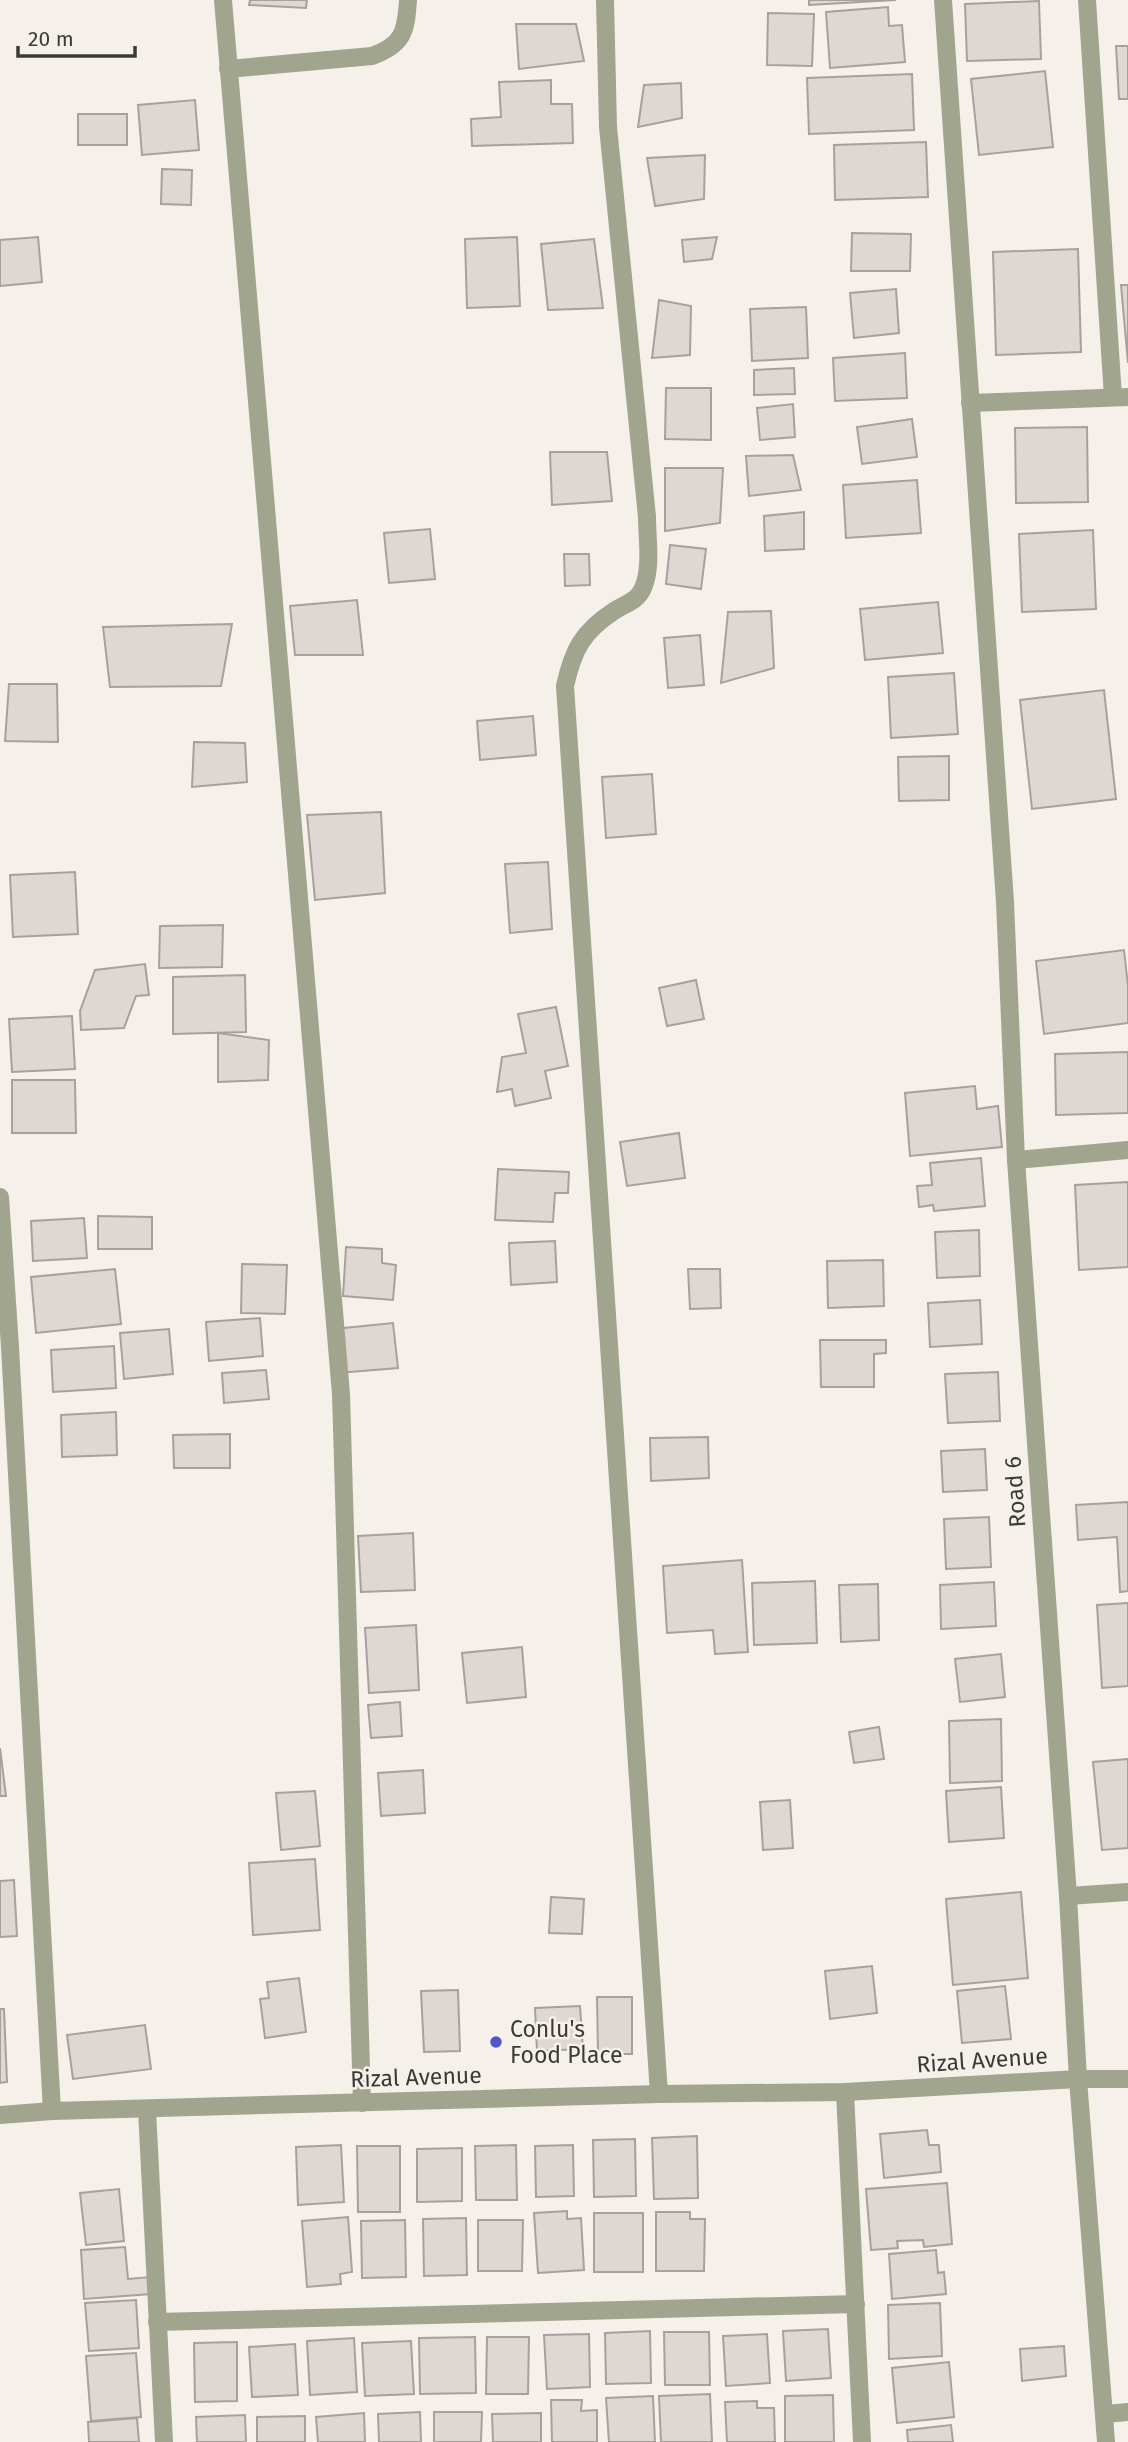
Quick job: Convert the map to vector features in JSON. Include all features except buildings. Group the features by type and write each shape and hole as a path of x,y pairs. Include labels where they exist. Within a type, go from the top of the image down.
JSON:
{"street":[{"path":"223,0 341,1394 362,2104"},
{"path":"229,69 372,56 392,49 404,31 408,0"},
{"path":"605,0 608,127 647,517 648,572 643,589 633,603 615,611 579,642 571,659 565,686 659,2094"},
{"name":"Road 6","path":"943,0 1005,902 1016,1160 1068,1896 1078,2078 1106,2442"},
{"path":"970,403 1121,397 1087,0"},
{"path":"1016,1160 1128,1150"},
{"path":"0,1197 5,1348 52,2112"},
{"path":"1068,1896 1128,1892"},
{"name":"Rizal Avenue","path":"0,2115 659,2094 845,2092 1078,2078 1128,2079"},
{"path":"845,2092 862,2442"},
{"path":"148,2110 164,2442"},
{"path":"157,2322 856,2304"},
{"path":"1104,2414 1128,2412"}],"place":[{"name":"Conlu's Food Place","path":"496,2042"}]}
